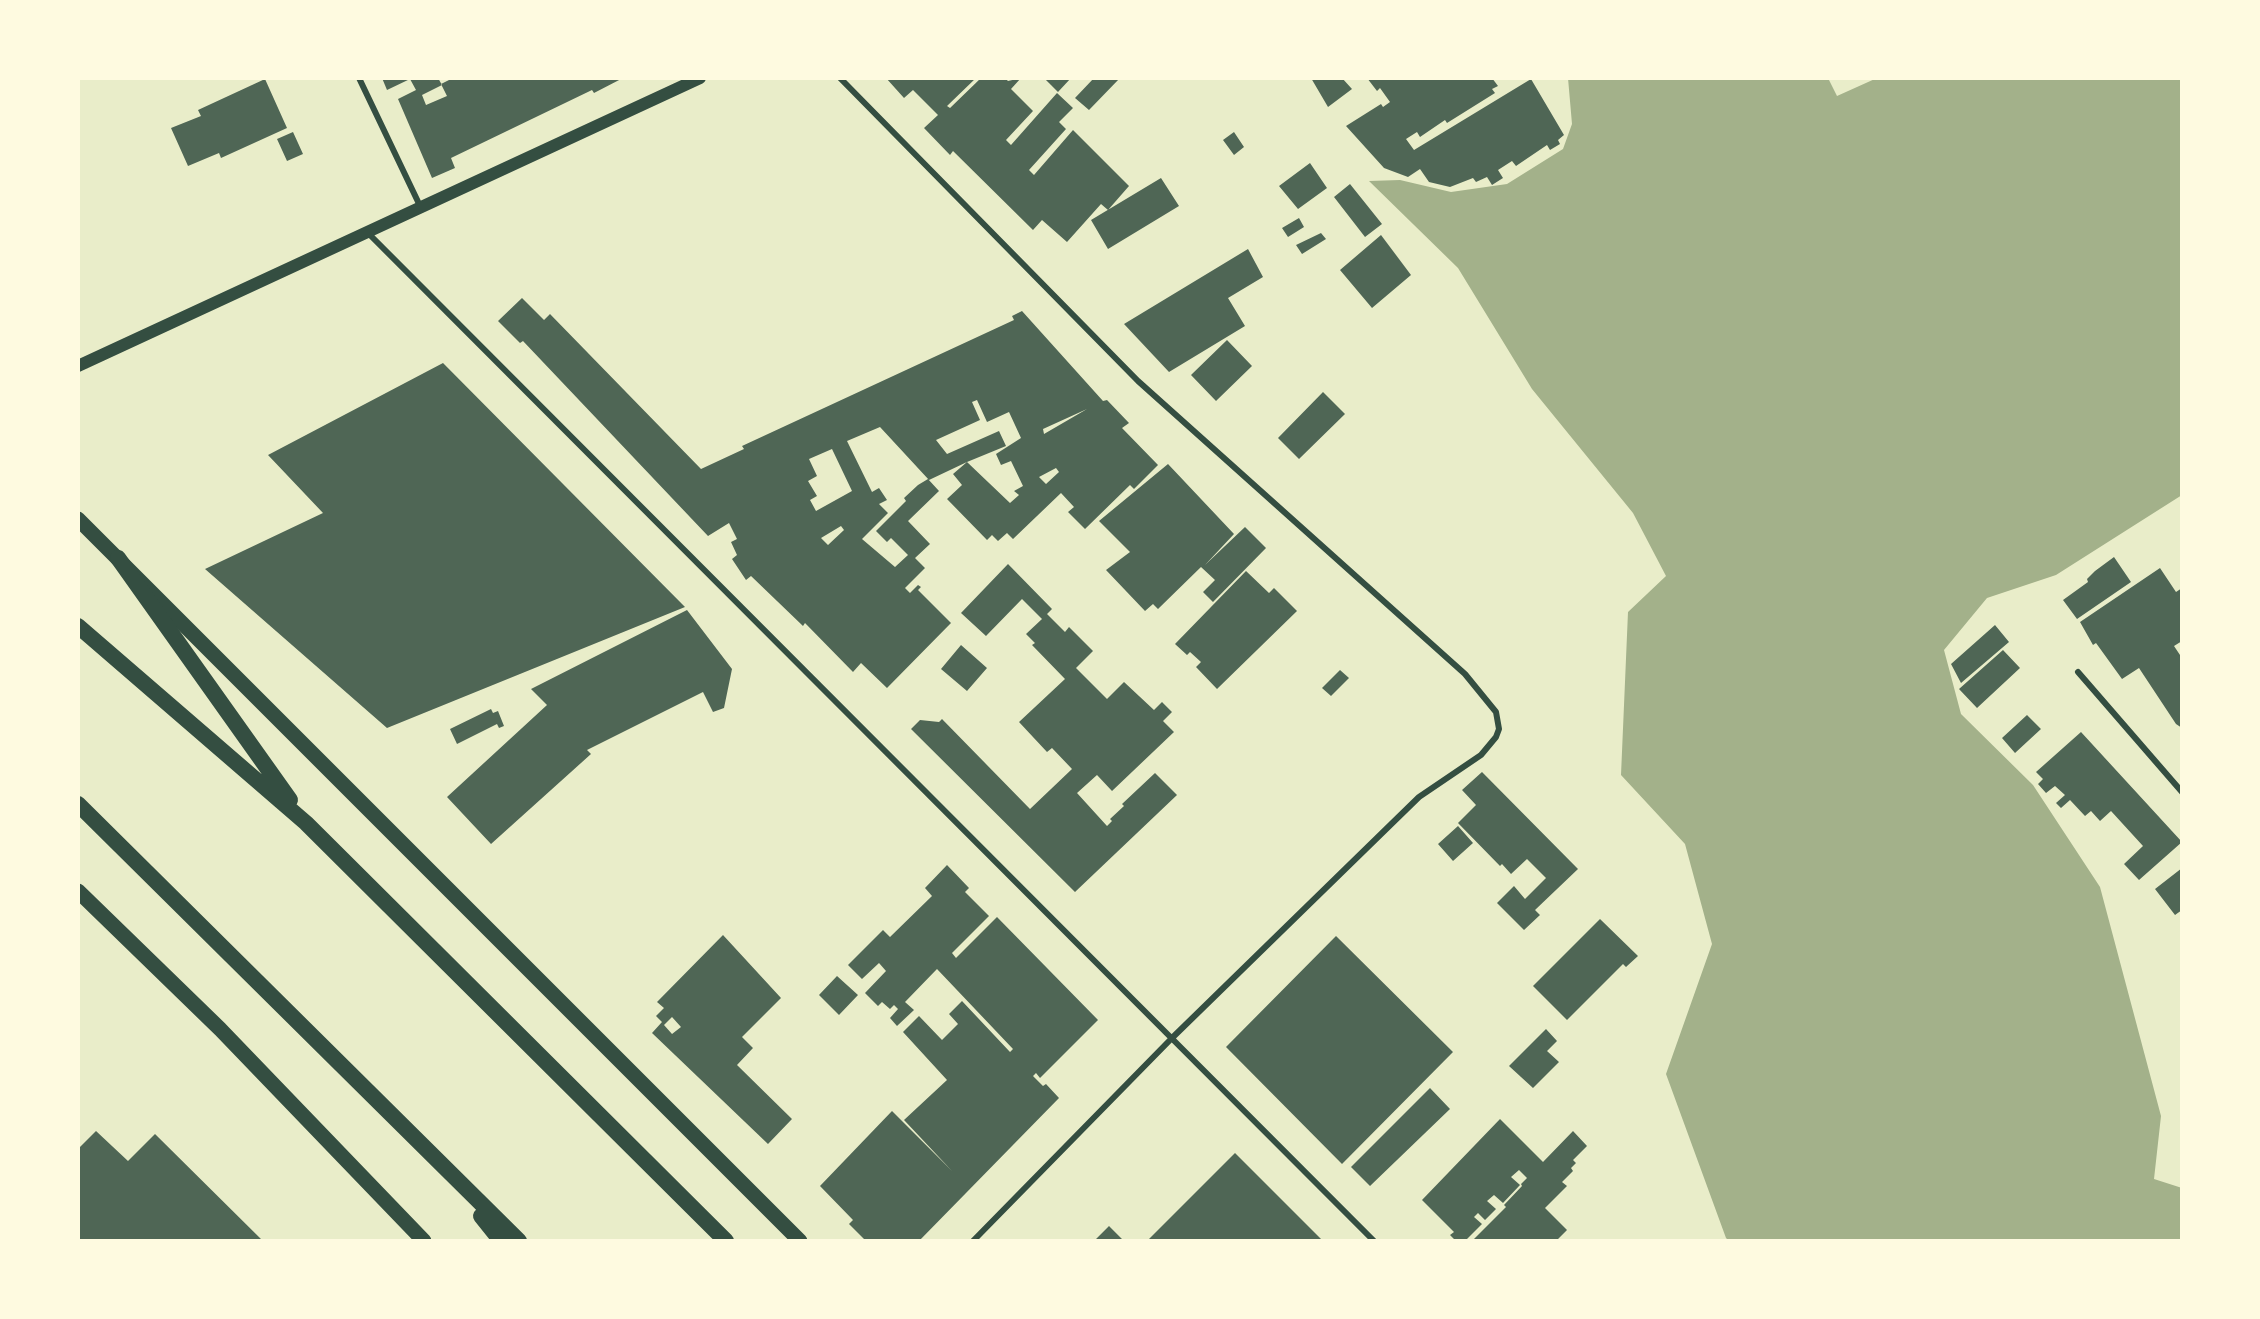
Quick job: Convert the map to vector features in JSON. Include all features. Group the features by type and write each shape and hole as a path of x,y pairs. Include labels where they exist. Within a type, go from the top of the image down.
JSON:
{"highway":[{"path":"118,558 306,823"},
{"path":"78,626 306,823 726,1241"},
{"path":"78,804 519,1241"},
{"path":"439,1161 501,1241"}],"main road":[{"path":"78,366 421,209 693,80"},
{"path":"78,519 800,1241"},
{"path":"78,891 220,1029 424,1241"}],"street":[{"path":"359,78 421,209"},
{"path":"840,78 1138,381 1464,674 1496,712 1499,729 1496,737 1481,754 1419,796 1172,1038 972,1241"},
{"path":"368,233 1374,1241"},
{"path":"2078,672 2182,792"}],"shaded area":[{"path":"1568,78 1828,78 1837,96 1877,78 2182,78 2182,495 2056,575 1987,598 1944,650 1961,714 2033,785 2100,887 2161,1116 2154,1179 2182,1188 2182,1241 1729,1241 1726,1238 1666,1074 1712,944 1685,844 1621,775 1628,612 1666,576 1633,513 1532,389 1458,268 1369,181 1400,180 1451,192 1507,184 1563,149 1572,124"}],"building":[{"path":"382,78 438,78 441,84 453,78 623,78 594,93 592,90 451,158 455,168 432,178 398,99 416,90 410,79 387,90","holes":["442,85 447,96 426,105 422,95"]},
{"path":"886,78 976,78 947,106 950,108 981,78 1005,78 1008,81 1021,78 1011,89 1033,111 1006,140 1011,145 1057,93 1073,108 1059,122 1066,129 1029,170 1034,175 1073,130 1129,186 1108,210 1101,204 1067,242 1042,220 1033,230 953,151 950,155 924,128 938,115 913,90 904,98"},
{"path":"1044,78 1071,78 1058,92"},
{"path":"1094,78 1120,78 1089,110 1075,98"},
{"path":"1311,78 1342,78 1352,89 1328,107"},
{"path":"1367,78 1492,78 1498,86 1492,89 1495,93 1447,123 1445,120 1420,137 1417,132 1406,139 1414,150 1531,79 1564,135 1558,140 1560,144 1550,150 1547,145 1516,166 1512,161 1498,170 1503,178 1492,185 1487,177 1476,182 1473,178 1450,187 1429,182 1420,169 1408,177 1384,168 1346,126 1381,104 1383,107 1390,102 1380,88 1377,91"},
{"path":"265,79 287,128 221,158 219,153 188,166 171,128 201,116 198,110"},
{"path":"293,132 303,154 287,161 277,139"},
{"path":"1234,132 1244,147 1234,155 1223,140"},
{"path":"1310,163 1327,188 1298,209 1279,186"},
{"path":"1161,178 1179,206 1108,249 1091,220"},
{"path":"1350,184 1382,224 1365,237 1334,197"},
{"path":"1299,218 1304,227 1288,237 1282,228"},
{"path":"1321,233 1326,239 1302,254 1296,245"},
{"path":"1381,235 1411,275 1372,308 1340,270"},
{"path":"1248,249 1263,277 1228,298 1245,326 1169,372 1124,324"},
{"path":"522,298 544,320 550,314 701,469 744,449 742,446 1014,320 1012,316 1022,311 1103,401 1107,400 1129,423 1122,428 1158,465 1134,489 1130,485 1085,529 1068,512 1074,507 1061,493 1013,539 1007,533 998,541 992,535 987,540 947,499 962,485 953,474 967,462 929,480 880,427 847,441 872,492 879,488 887,500 879,504 888,513 862,539 895,567 908,555 891,538 887,542 876,531 906,501 904,498 918,485 928,479 939,491 908,521 930,544 915,558 925,568 905,588 910,593 918,585 921,587 918,590 951,623 887,688 861,663 853,672 805,623 803,626 751,576 746,580 732,559 737,555 731,542 737,539 729,523 708,536 523,341 520,343 498,321","holes":["977,400 987,422 1009,412 1021,438 996,454 1001,465 1011,461 1023,486 1014,491 1019,495 1010,503 967,462 1006,446 999,431 947,454 936,440 980,420 972,402","1087,409 1044,434 1043,429","832,449 852,491 816,511 810,500 817,496 808,481 817,476 809,459","1056,468 1059,472 1046,484 1039,477","841,526 844,530 828,545 821,538"]},
{"path":"1227,340 1252,366 1216,401 1191,375"},
{"path":"443,363 685,607 387,728 205,569 323,513 268,455"},
{"path":"1323,392 1345,414 1299,459 1278,438"},
{"path":"1168,464 1234,534 1205,565 1245,527 1266,548 1213,602 1203,592 1215,580 1201,567 1158,609 1153,604 1145,611 1106,570 1130,552 1099,521"},
{"path":"2114,557 2131,582 2077,619 2063,600 2088,582 2087,579 2095,571"},
{"path":"1008,564 1052,609 1047,614 1065,632 1069,627 1093,651 1076,668 1107,699 1124,682 1154,710 1162,702 1172,712 1163,721 1174,732 1112,791 1097,775 1077,793 1107,826 1112,821 1110,819 1124,806 1122,804 1155,773 1177,795 1075,892 911,729 920,720 939,722 942,719 1030,809 1072,769 1052,748 1047,752 1019,722 1065,679 1032,645 1035,643 1026,634 1042,619 1022,599 986,636 961,613"},
{"path":"2160,568 2176,592 2182,588 2182,641 2174,646 2182,658 2182,728 2176,724 2139,668 2122,679 2096,643 2093,645 2080,622"},
{"path":"1246,571 1269,593 1274,588 1297,611 1217,689 1196,667 1201,662 1190,652 1187,655 1175,644"},
{"path":"687,610 732,669 724,708 713,712 703,692 587,750 591,754 491,844 447,797 547,705 531,689"},
{"path":"1995,625 2009,642 1961,683 1951,664"},
{"path":"961,645 987,668 967,691 941,669"},
{"path":"2003,650 2020,668 1977,708 1959,689"},
{"path":"1340,670 1349,678 1331,696 1322,688"},
{"path":"491,709 493,713 498,711 504,726 499,728 497,724 457,744 450,729"},
{"path":"2027,715 2041,729 2015,753 2002,738"},
{"path":"2081,732 2182,842 2139,880 2124,864 2143,846 2111,811 2100,821 2091,811 2085,816 2070,800 2061,808 2056,803 2065,795 2055,786 2046,793 2038,784 2043,779 2036,772"},
{"path":"1482,772 1578,869 1535,910 1540,915 1524,930 1497,903 1514,886 1525,899 1546,878 1527,859 1511,874 1502,864 1500,866 1458,823 1476,805 1462,790"},
{"path":"1458,826 1473,843 1453,861 1438,844"},
{"path":"947,865 969,888 965,892 989,916 952,953 956,958 997,917 1098,1020 1040,1078 1036,1073 1033,1076 1043,1086 1046,1084 1059,1098 919,1241 866,1241 849,1224 853,1220 820,1186 892,1111 952,1171 904,1120 947,1080 903,1032 919,1016 942,1040 958,1024 949,1014 962,1001 1010,1052 1013,1049 937,969 905,1002 914,1010 897,1026 890,1018 898,1009 894,1005 890,1009 882,1002 878,1006 865,993 886,971 879,963 862,979 848,965 883,930 890,937 932,896 925,888"},
{"path":"2182,868 2182,910 2175,915 2155,889"},
{"path":"1600,919 1638,956 1626,967 1623,964 1567,1020 1533,986"},
{"path":"723,935 781,998 742,1037 753,1048 737,1065 792,1119 768,1144 652,1033 662,1022 656,1016 664,1008 657,1002","holes":["672,1017 681,1027 672,1034 664,1025"]},
{"path":"1336,936 1453,1052 1342,1164 1226,1047"},
{"path":"837,976 858,995 839,1015 819,995"},
{"path":"1546,1029 1557,1041 1547,1051 1559,1062 1533,1088 1509,1066"},
{"path":"1430,1088 1450,1109 1370,1186 1351,1167"},
{"path":"1500,1119 1543,1162 1573,1131 1587,1146 1573,1160 1576,1163 1571,1168 1573,1171 1562,1182 1567,1186 1545,1208 1567,1230 1556,1241 1472,1241 1506,1207 1504,1205 1522,1186 1521,1184 1527,1178 1519,1170 1511,1177 1520,1185 1503,1203 1494,1195 1487,1201 1496,1209 1485,1220 1478,1213 1474,1217 1482,1224 1465,1241 1456,1241 1450,1235 1454,1232 1422,1200"},
{"path":"96,1131 128,1161 155,1134 263,1241 78,1241 78,1149"},
{"path":"1235,1153 1323,1241 1147,1241"},
{"path":"1109,1226 1124,1241 1094,1241"}]}
